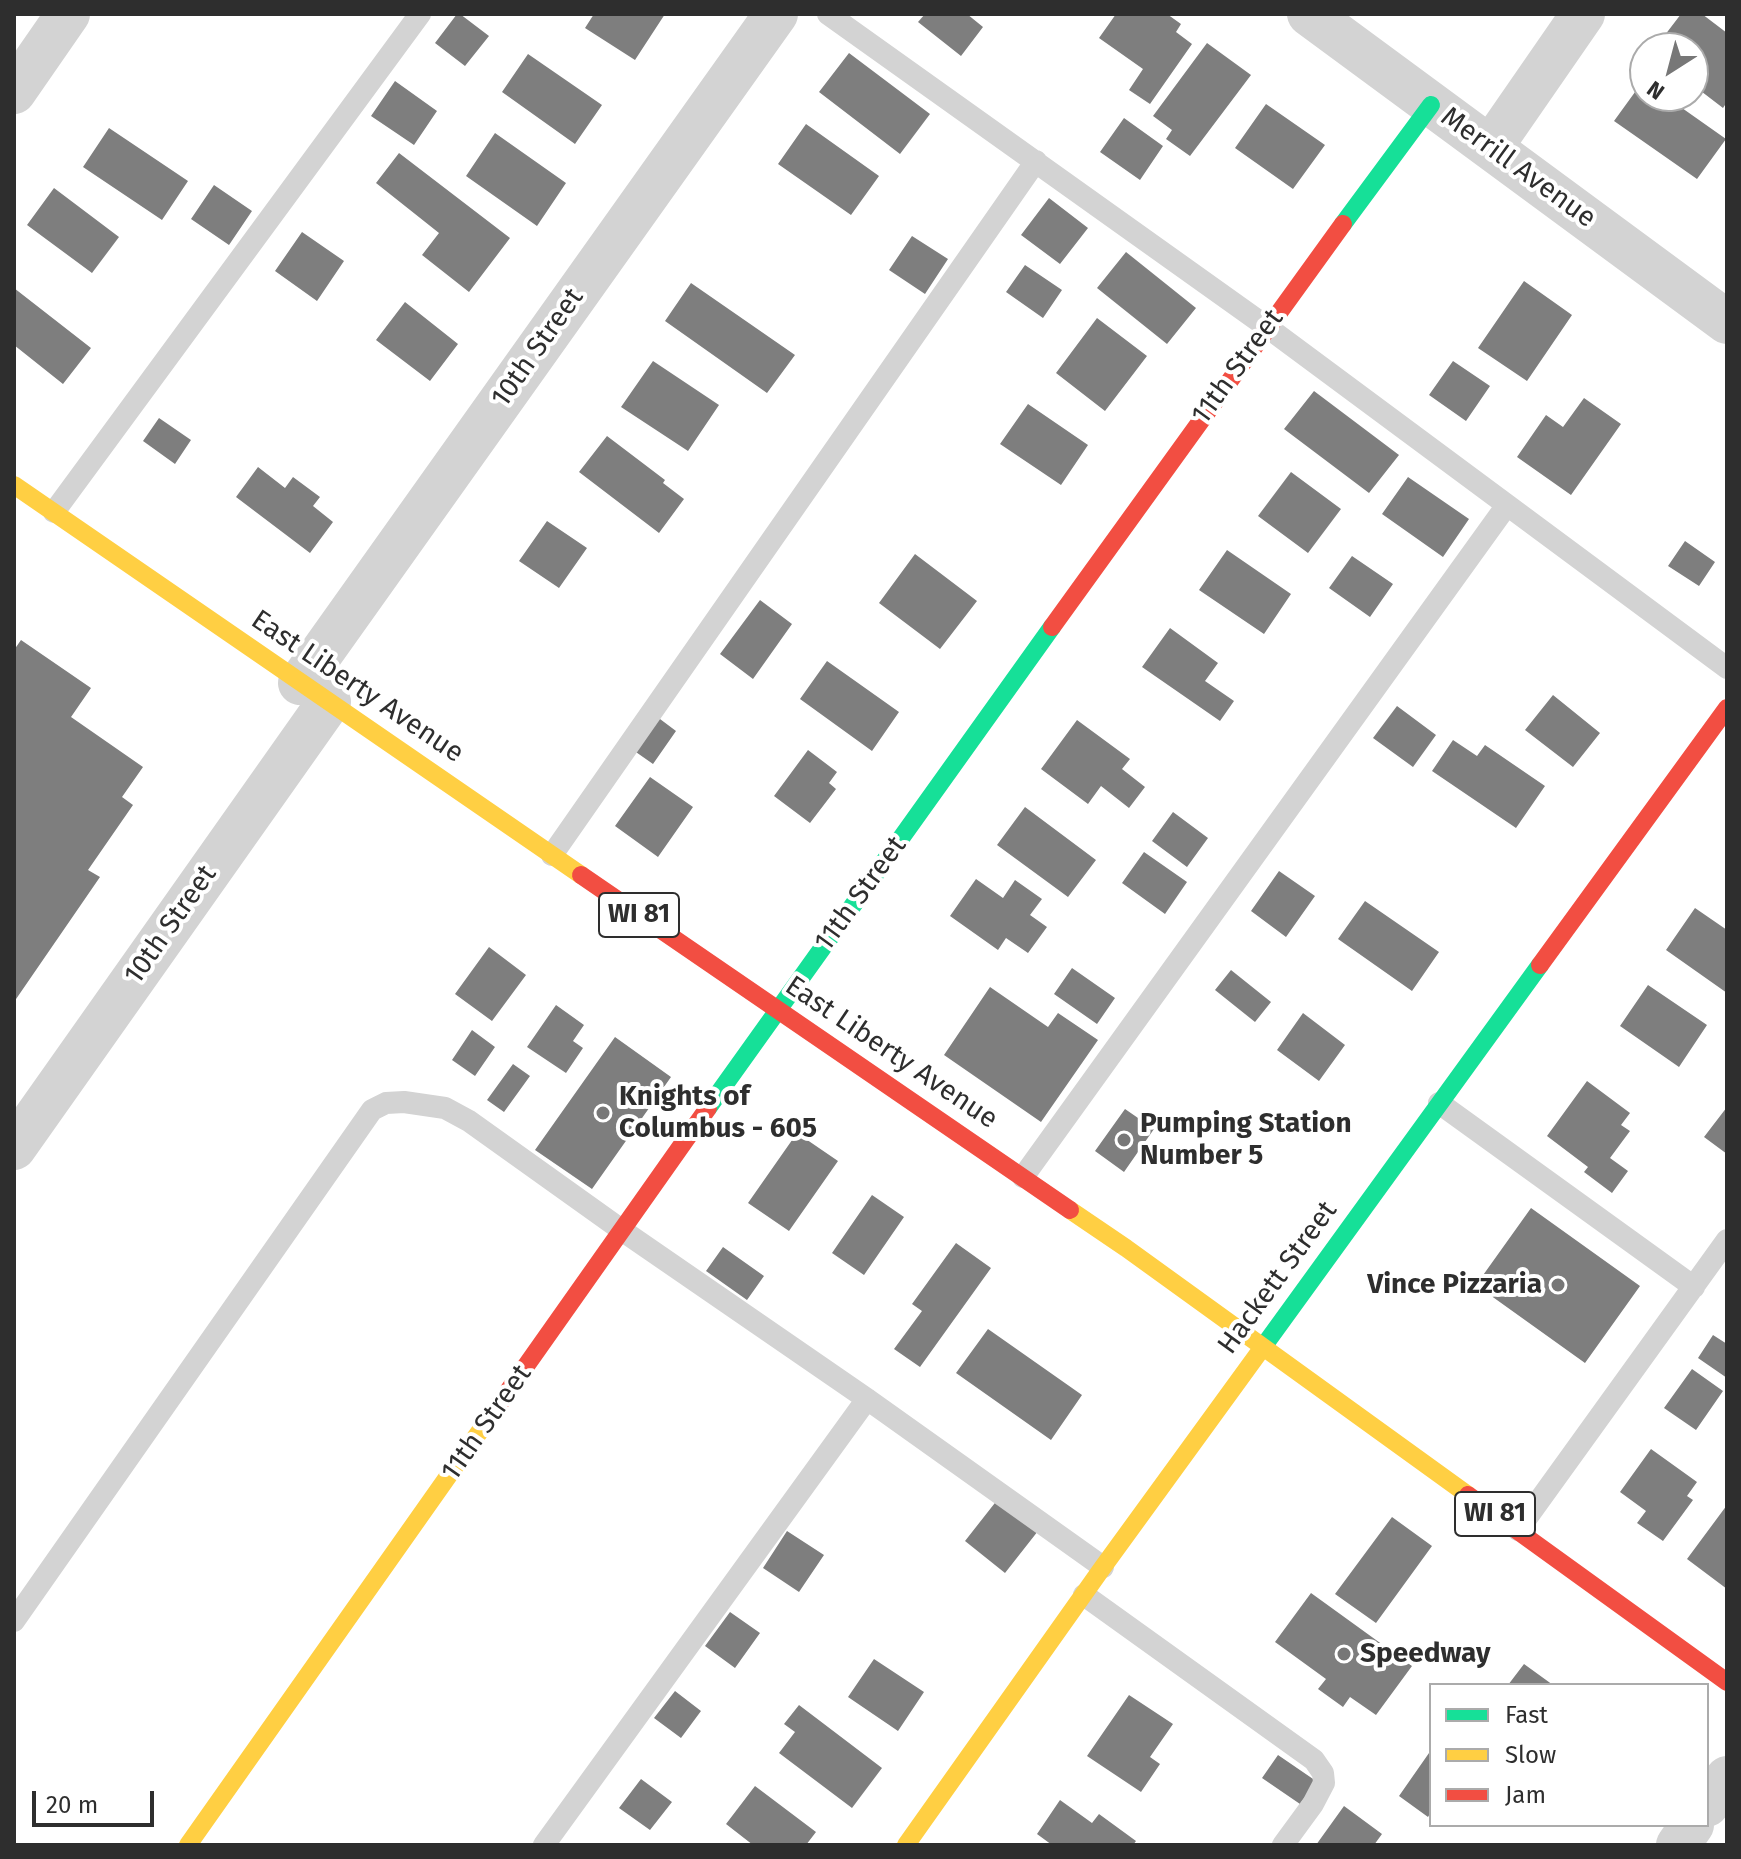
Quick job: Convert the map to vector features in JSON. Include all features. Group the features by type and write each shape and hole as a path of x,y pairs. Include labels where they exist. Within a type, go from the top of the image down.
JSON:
{"street":[{"path":"14,92 68,14"},
{"name":"10th Street","path":"14,1148 315,693 776,14"},
{"name":"Merrill Avenue","path":"1309,14 1727,322"},
{"path":"1491,147 1583,14"},
{"name":"11th Street","path":"188,1845 778,1009 1267,327 1431,105"},
{"name":"East Liberty Avenue","path":"14,485 1126,1248 1727,1682"},
{"name":"Hackett Street","path":"906,1845 1103,1567 1727,708"},
{"path":"1709,1802 1727,1778"},
{"path":"1678,1845 1691,1827"}],"lane":[{"path":"54,512 420,14"},
{"path":"828,14 1267,327 1727,668"},
{"path":"552,855 1036,161"},
{"path":"1023,1177 1507,505"},
{"path":"14,1621 372,1110 386,1103 404,1102 445,1108 469,1121 1103,1567"},
{"path":"1439,1103 1694,1287"},
{"path":"1518,1530 1727,1240"},
{"path":"544,1845 867,1399"},
{"path":"1084,1595 1314,1760 1323,1773 1324,1783 1313,1804 1283,1845"}],"building":[{"path":"457,14 489,36 465,66 435,43"},
{"path":"594,14 665,14 635,60 585,28"},
{"path":"925,14 967,14 983,27 961,56 918,22"},
{"path":"1116,14 1167,14 1181,24 1176,32 1192,44 1150,104 1129,90 1143,69 1099,38"},
{"path":"1681,14 1702,14 1727,33 1727,102 1723,108 1709,97 1709,32 1667,32"},
{"path":"1207,43 1251,75 1190,156 1166,139 1172,130 1153,116"},
{"path":"849,53 930,114 900,154 819,92"},
{"path":"528,54 602,105 575,144 502,92"},
{"path":"395,81 437,111 414,145 371,116"},
{"path":"1629,100 1629,112 1688,112 1726,139 1697,179 1614,121"},
{"path":"1266,104 1325,145 1293,189 1235,148"},
{"path":"1124,118 1163,146 1140,180 1100,152"},
{"path":"806,124 879,176 851,215 778,164"},
{"path":"109,128 188,181 162,220 83,167"},
{"path":"495,133 566,183 537,226 466,176"},
{"path":"399,153 510,238 469,292 422,255 439,233 376,183"},
{"path":"214,185 252,211 229,245 191,219"},
{"path":"54,188 119,237 92,273 27,225"},
{"path":"1049,198 1088,228 1060,264 1021,235"},
{"path":"302,232 344,261 317,301 275,271"},
{"path":"912,236 948,259 925,294 889,270"},
{"path":"1126,252 1196,308 1167,344 1097,288"},
{"path":"1025,265 1062,290 1043,318 1006,292"},
{"path":"1524,281 1572,315 1527,381 1478,348"},
{"path":"691,283 795,355 767,393 665,321"},
{"path":"14,288 91,348 63,384 14,345"},
{"path":"405,302 458,344 430,381 376,340"},
{"path":"1097,318 1147,356 1105,411 1056,373"},
{"path":"653,361 719,405 688,451 621,407"},
{"path":"1453,361 1490,386 1466,421 1429,395"},
{"path":"1314,391 1399,455 1369,493 1284,429"},
{"path":"1584,398 1621,424 1571,495 1517,457 1546,415 1563,427"},
{"path":"1028,404 1088,445 1061,485 1000,444"},
{"path":"159,418 191,440 175,464 143,441"},
{"path":"607,436 665,480 663,483 684,499 659,533 579,472"},
{"path":"258,467 285,488 293,477 320,497 313,506 333,522 310,553 236,497"},
{"path":"1291,472 1341,509 1308,553 1258,516"},
{"path":"1408,477 1469,519 1443,557 1382,514"},
{"path":"547,521 587,548 559,588 519,561"},
{"path":"1685,541 1715,562 1699,586 1668,566"},
{"path":"1227,550 1291,594 1264,634 1199,590"},
{"path":"915,554 977,601 940,649 879,603"},
{"path":"1352,556 1393,584 1370,617 1329,588"},
{"path":"760,600 792,624 753,679 720,654"},
{"path":"1170,628 1218,663 1205,681 1234,701 1220,721 1142,667"},
{"path":"21,640 91,688 71,717 143,767 122,797 133,805 88,870 100,877 14,1002 14,650"},
{"path":"827,661 899,712 872,751 800,699"},
{"path":"1553,695 1600,733 1573,767 1525,730"},
{"path":"1397,706 1436,735 1413,767 1373,738"},
{"path":"656,716 676,731 653,764 633,750"},
{"path":"1077,720 1130,759 1122,769 1145,787 1129,808 1101,786 1088,804 1041,769"},
{"path":"1453,740 1477,756 1485,745 1545,786 1516,828 1432,771"},
{"path":"808,750 837,772 829,783 836,789 810,823 774,796"},
{"path":"650,777 693,807 658,857 615,826"},
{"path":"1025,807 1096,860 1068,897 997,845"},
{"path":"1173,812 1208,838 1187,867 1152,841"},
{"path":"1144,852 1187,882 1165,914 1122,883"},
{"path":"1279,871 1315,896 1286,937 1251,911"},
{"path":"976,879 1003,898 1015,880 1042,899 1030,915 1047,927 1028,953 1006,938 998,950 950,916"},
{"path":"1365,901 1439,952 1412,991 1338,939"},
{"path":"1695,908 1727,930 1727,993 1666,950"},
{"path":"489,947 526,975 492,1021 455,994"},
{"path":"1072,968 1115,998 1097,1024 1054,994"},
{"path":"1231,970 1271,1002 1255,1022 1215,990"},
{"path":"1648,985 1707,1025 1679,1067 1620,1026"},
{"path":"990,987 1048,1027 1058,1013 1098,1040 1041,1122 944,1055"},
{"path":"556,1005 584,1025 573,1041 583,1048 566,1073 527,1047"},
{"path":"1303,1013 1345,1045 1319,1081 1277,1050"},
{"path":"472,1030 495,1047 475,1076 452,1060"},
{"name":"Knights of Columbus - 605","path":"615,1037 671,1077 592,1189 535,1150"},
{"path":"513,1064 530,1076 504,1112 487,1100"},
{"path":"1587,1081 1630,1113 1621,1125 1630,1131 1610,1158 1628,1171 1612,1193 1584,1172 1588,1167 1547,1136"},
{"path":"1727,1107 1727,1154 1704,1137"},
{"name":"Pumping Station Number 5","path":"1125,1109 1154,1129 1124,1172 1095,1151"},
{"path":"797,1133 838,1161 789,1231 748,1203"},
{"path":"872,1195 904,1217 864,1275 832,1253"},
{"name":"Vince Pizzaria","path":"1531,1208 1640,1286 1585,1363 1476,1285"},
{"path":"956,1243 991,1268 920,1367 894,1349 922,1311 912,1304"},
{"path":"723,1247 764,1276 747,1300 706,1271"},
{"path":"988,1329 1082,1395 1051,1440 956,1373"},
{"path":"1713,1335 1727,1344 1727,1378 1698,1358"},
{"path":"1692,1369 1723,1391 1696,1430 1664,1408"},
{"path":"1651,1449 1697,1482 1687,1496 1693,1500 1663,1541 1637,1523 1646,1511 1620,1492"},
{"path":"998,1499 1038,1531 1005,1573 965,1541"},
{"path":"1727,1505 1727,1589 1687,1559"},
{"name":"Speedway","path":"1392,1517 1432,1546 1376,1623 1335,1594"},
{"path":"787,1531 824,1555 799,1592 763,1568"},
{"name":"Speedway","path":"1311,1593 1412,1666 1376,1715 1350,1697 1343,1707 1318,1689 1326,1679 1275,1642"},
{"path":"730,1612 760,1633 735,1668 705,1646"},
{"path":"874,1659 924,1692 898,1731 848,1697"},
{"path":"1524,1664 1550,1683 1510,1683"},
{"path":"675,1691 701,1711 681,1738 654,1718"},
{"path":"1129,1695 1173,1724 1150,1757 1160,1764 1141,1792 1087,1756"},
{"path":"799,1705 882,1768 852,1808 779,1753 795,1732 784,1724"},
{"path":"1429,1753 1428,1817 1399,1796"},
{"path":"1278,1755 1316,1781 1300,1804 1262,1778"},
{"path":"641,1779 672,1802 650,1830 619,1808"},
{"path":"755,1786 816,1832 806,1845 753,1845 726,1824"},
{"path":"1060,1800 1092,1823 1099,1814 1136,1841 1133,1845 1052,1845 1037,1834"},
{"path":"1344,1806 1382,1834 1374,1845 1316,1845"}],"traffic: fast":[{"path":"1343,224 1431,105"},
{"path":"708,1108 1052,627"},
{"path":"1263,1347 1540,965"}],"traffic: slow":[{"path":"14,485 581,875"},
{"path":"1070,1210 1468,1495"},
{"path":"906,1845 1263,1347"},
{"path":"188,1845 492,1414"}],"traffic: jam":[{"path":"1052,627 1343,224"},
{"path":"1540,965 1727,708"},
{"path":"581,875 1070,1210"},
{"path":"492,1414 708,1108"},
{"path":"1468,1495 1727,1682"}],"place":[{"name":"Knights of Columbus - 605","path":"603,1113"},
{"name":"Pumping Station Number 5","path":"1124,1140"},
{"name":"Vince Pizzaria","path":"1558,1285"},
{"name":"Speedway","path":"1344,1654"}]}
